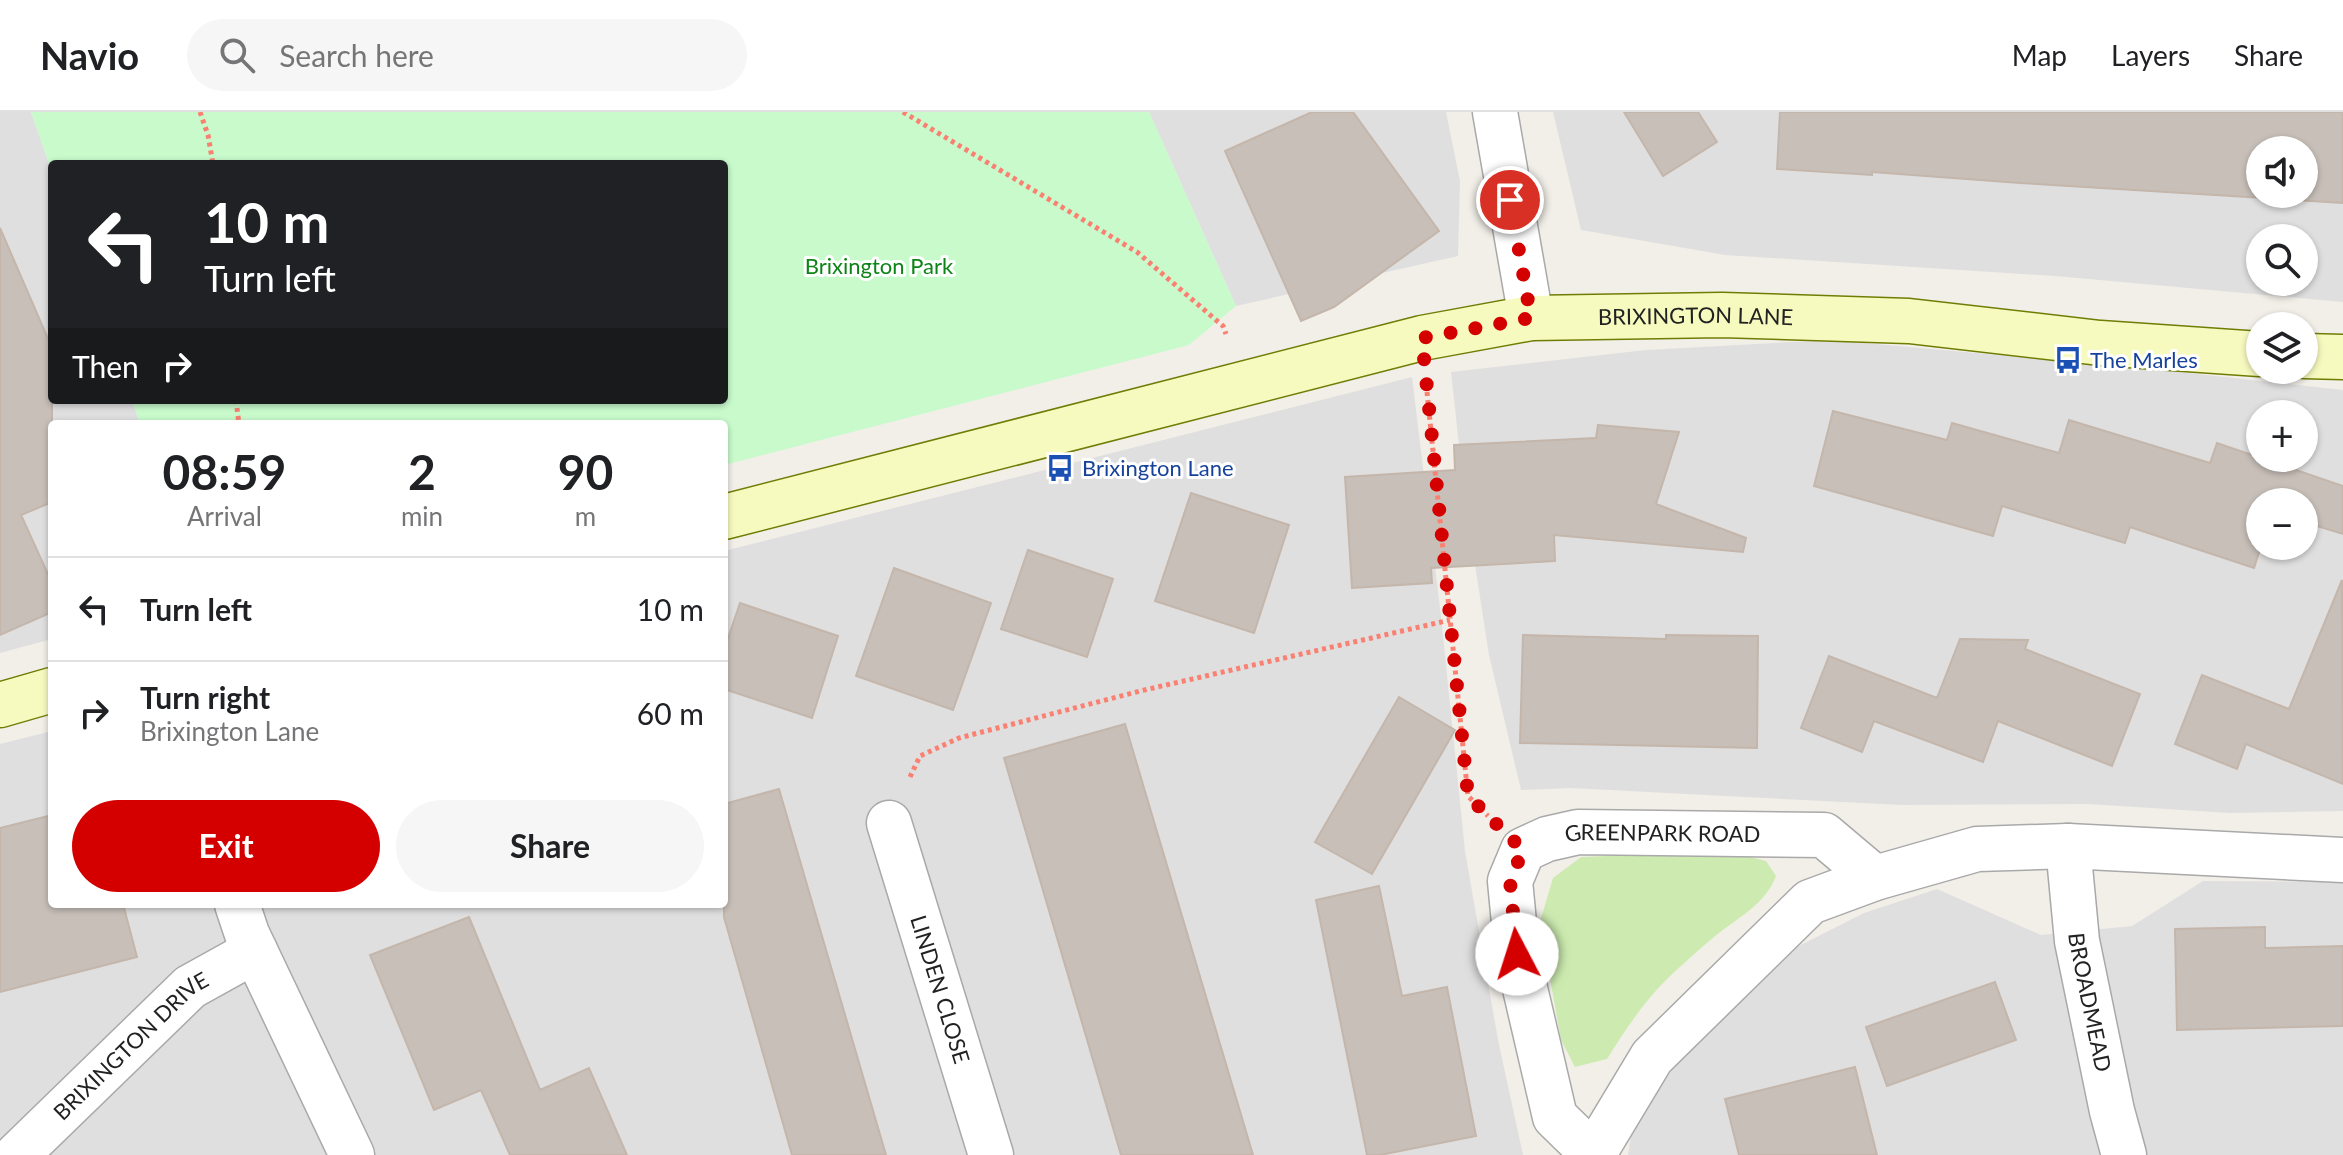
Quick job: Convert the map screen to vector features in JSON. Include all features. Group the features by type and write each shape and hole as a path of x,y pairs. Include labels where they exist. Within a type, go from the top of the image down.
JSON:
{"street":[{"path":"1495,112 1531,318"},
{"name":"BRIXINGTON LANE","path":"728,516 1422,338 1531,318 1722,315 1909,321 2100,343 2246,353"},
{"path":"2318,356 2343,357"},
{"path":"0,705 48,691"},
{"name":"LINDEN CLOSE","path":"889,823 991,1155"},
{"name":"GREENPARK ROAD","path":"1523,850 1547,839 1578,832 1824,835 1875,878"},
{"path":"1523,850 1510,881 1520,968 1555,1117 1593,1154 1652,1057 1810,902 1875,878 1977,849 2068,846 2343,860"},
{"name":"BROADMEAD","path":"2068,846 2077,941 2124,1155"},
{"path":"239,908 255,951 352,1155"},
{"name":"BRIXINGTON DRIVE","path":"17,1155 190,987 255,951"}],"path":[{"path":"200,112 212,160"},
{"path":"903,112 1137,252 1223,326 1247,383"},
{"path":"1422,338 1468,796 1523,850"},
{"path":"889,823 920,756 959,738 1140,691 1450,620"}],"shaded area":[{"path":"0,112 31,112 48,161 48,404 133,404 139,420 48,420 48,640 0,653"},
{"path":"1149,112 1446,112 1460,181 1458,256 1236,306"},
{"path":"1553,112 2343,112 2343,302 2277,296 2318,296 2318,224 2246,224 2246,293 2055,276 1725,255 1581,230"},
{"path":"1831,340 2143,368 2246,379 2246,384 2288,384 2343,390 2343,811 2230,813 2088,804 1902,805 1570,788 1521,790 1489,655 1465,500 1451,372 1646,350"},
{"path":"1412,377 1465,851 1498,1040 1523,1155 0,1155 0,744 48,732 48,908 728,908 728,550"},
{"path":"2203,881 2343,882 2343,1155 1628,1155 1632,1129 1702,1026 1783,954 1864,913 1937,889 2041,935 2132,926"}],"green space":[{"name":"Brixington Park","path":"31,112 1149,112 1236,306 1189,345 728,464 728,420 139,420 133,404 728,404 728,160 48,161"},
{"path":"1743,855 1766,861 1776,876 1758,903 1702,947 1658,988 1607,1059 1575,1067 1561,1040 1540,922 1553,878 1581,857"}],"building":[{"path":"1312,112 1353,112 1439,231 1334,307 1301,321 1225,151"},
{"path":"1624,112 1698,112 1717,142 1663,176"},
{"path":"1780,112 2343,112 2343,203 2318,201 2318,136 2246,136 2246,197 1872,172 1872,175 1777,169"},
{"path":"0,228 48,339 48,404 52,404 52,420 48,420 48,504 21,515 48,574 48,614 0,635"},
{"path":"1833,411 1947,440 1952,423 2059,453 2069,420 2210,463 2217,443 2246,453 2246,472 2302,472 2343,486 2343,534 2318,526 2318,488 2246,488 2246,560 2257,560 2254,568 2130,527 2125,543 2002,506 1993,536 1814,486"},
{"path":"1598,425 1679,432 1656,504 1746,538 1743,552 1554,535 1555,561 1431,568 1432,583 1352,588 1345,477 1455,470 1454,445 1596,438"},
{"path":"1191,493 1289,525 1254,633 1155,601"},
{"path":"1028,550 1113,579 1087,657 1001,629"},
{"path":"894,568 991,603 953,710 856,676"},
{"path":"2342,580 2343,784 2246,744 2237,769 2175,744 2202,675 2289,709"},
{"path":"740,603 838,636 812,718 728,690 728,638"},
{"path":"1523,635 1666,639 1666,635 1758,636 1757,748 1520,743"},
{"path":"1960,639 2028,640 2025,649 2140,694 2112,766 1998,721 1983,762 1874,721 1862,752 1801,728 1829,656 1937,698"},
{"path":"1399,697 1455,730 1372,874 1315,842"},
{"path":"1125,724 1253,1155 1121,1155 1004,758"},
{"path":"779,789 886,1155 792,1155 724,917 724,908 728,908 728,803"},
{"path":"48,816 48,908 124,908 137,957 0,992 0,828"},
{"path":"1379,886 1402,996 1447,987 1476,1136 1367,1155 1316,900"},
{"path":"469,917 540,1090 589,1068 627,1155 510,1155 481,1090 434,1110 370,955"},
{"path":"2265,927 2265,948 2343,946 2343,1026 2177,1030 2175,929"},
{"path":"1995,982 2016,1040 1887,1086 1866,1027"},
{"path":"1855,1067 1877,1155 1739,1155 1725,1099"}],"place":[{"name":"The Marles","path":"2068,360"},
{"name":"Brixington Lane","path":"1060,468"}],"route":[{"path":"1510,200 1531,318 1422,338 1468,796 1523,850 1510,881 1517,954"}]}
